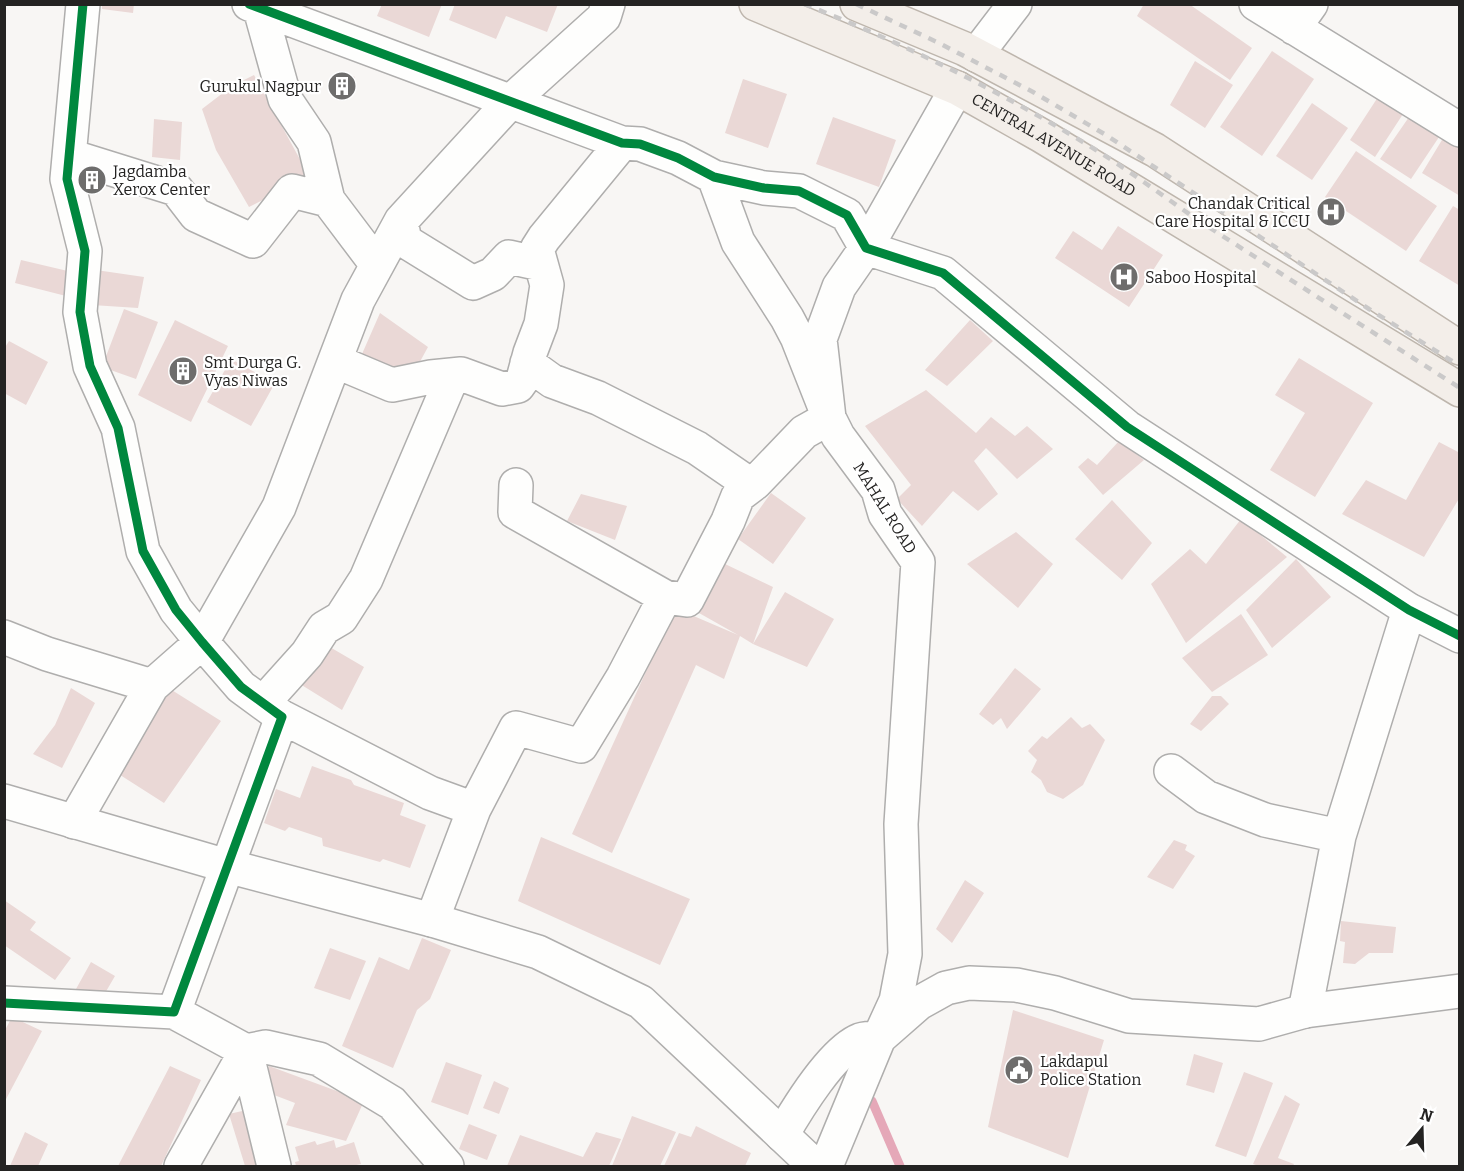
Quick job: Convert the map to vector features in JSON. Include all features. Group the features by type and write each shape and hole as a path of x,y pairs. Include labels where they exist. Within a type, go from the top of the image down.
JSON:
{"main road":[{"name":"CENTRAL AVENUE ROAD","path":"756,4 957,88 1042,136 1460,390"},
{"path":"857,4 976,55 1155,150 1460,348"},
{"path":"957,88 976,55"}],"street":[{"path":"83,4 67,179 85,251 80,312 90,366 118,428 143,551 176,610 241,687 273,710 430,794 474,809"},
{"path":"74,822 152,686 202,642 279,507 358,300 401,220 511,101 604,17 609,4"},
{"path":"976,55 1015,4"},
{"path":"1256,4 1303,16 1460,130"},
{"path":"254,7 622,143 640,144 678,158 714,177 764,188 799,191 847,215 866,248 943,273 1127,427 1409,610 1460,636"},
{"path":"254,7 285,99 314,142 328,200 377,265"},
{"name":"MAHAL ROAD","path":"826,1167 896,1001 905,954 901,824 918,562 885,514 878,490 838,436 829,418 820,339 839,287 866,248 957,88"},
{"path":"335,361 392,386 431,377 461,375 502,389 518,386 523,379 541,324 547,285 537,249 622,143"},
{"path":"70,156 176,189 196,215 252,241 292,191 328,200"},
{"path":"516,485 515,512 665,597 687,600 728,521 738,496 755,483 804,432 829,418 797,337 738,242 714,177"},
{"path":"401,220 405,241 473,283 493,274 508,257 540,264"},
{"path":"527,363 552,381 598,398 697,448 745,481 755,483"},
{"path":"174,1012 227,866 273,710 324,628 341,618 366,579 453,375"},
{"path":"432,920 474,809 516,728 581,746 623,677 665,597"},
{"path":"1305,1011 1339,836 1409,610"},
{"path":"4,637 48,654 152,686"},
{"path":"1171,771 1206,797 1265,820 1339,836"},
{"path":"4,801 227,866 432,920 538,952 640,1002 815,1167"},
{"path":"782,1135 795,1113 837,1057 849,1046 861,1040 879,1038 919,1003 946,988 969,983 1016,984 1055,993 1129,1016 1259,1024 1305,1011 1460,991"},
{"path":"4,1003 174,1012 246,1051 266,1047 319,1059 392,1103 447,1167"},
{"path":"181,1167 246,1051"},
{"path":"246,1051 274,1167"}],"building":[{"path":"102,4 134,4 133,13 102,9"},
{"path":"382,4 442,4 429,37 377,16"},
{"path":"455,4 558,4 547,32 506,16 496,39 449,20"},
{"path":"1144,4 1189,4 1252,48 1230,80 1137,16"},
{"path":"1272,51 1314,79 1262,156 1220,127"},
{"path":"1195,61 1233,85 1205,128 1170,105"},
{"name":"Gurukul Nagpur","path":"343,71 355,77 342,101 330,95"},
{"path":"254,75 309,176 249,207 216,150 202,109 232,86"},
{"path":"743,79 787,94 768,148 725,133"},
{"path":"1378,97 1403,114 1375,157 1350,140"},
{"path":"1312,103 1348,128 1312,180 1276,156"},
{"path":"833,117 896,140 879,187 816,164"},
{"path":"1409,117 1439,137 1411,179 1380,159"},
{"path":"154,119 182,122 180,160 152,157"},
{"path":"1448,130 1460,137 1460,196 1422,173"},
{"path":"1356,151 1437,206 1406,251 1325,197"},
{"name":"Jagdamba Xerox Center","path":"82,169 105,173 102,190 79,186"},
{"path":"1453,206 1460,210 1460,286 1419,261"},
{"path":"1118,226 1163,255 1129,307 1055,258 1073,231 1102,250"},
{"path":"21,260 72,272 66,296 15,283"},
{"path":"96,270 144,277 138,308 92,305"},
{"path":"124,309 158,322 136,379 102,367"},
{"path":"380,313 428,347 411,378 362,354"},
{"name":"Smt Durga G. Vyas Niwas","path":"175,320 228,346 191,422 138,395"},
{"path":"970,320 993,341 947,386 925,370"},
{"path":"9,341 48,362 26,405 4,393 4,349"},
{"path":"1299,358 1373,403 1315,497 1270,470 1305,413 1275,395"},
{"path":"231,359 275,383 251,426 207,402"},
{"path":"926,390 976,433 991,417 1015,436 1027,426 1053,449 1017,479 986,448 974,461 998,494 978,511 953,491 922,526 897,499 911,485 865,426"},
{"path":"1119,441 1144,460 1103,495 1078,467 1088,458 1097,465"},
{"path":"1439,442 1460,453 1460,497 1424,557 1342,514 1366,480 1406,500"},
{"path":"771,493 806,518 773,564 738,539"},
{"path":"581,494 627,506 615,540 567,521"},
{"path":"1112,500 1152,543 1122,580 1075,539"},
{"path":"1241,519 1287,557 1186,643 1151,584 1190,549 1206,564"},
{"path":"1016,532 1053,564 1018,608 967,564"},
{"path":"1296,559 1331,597 1272,648 1246,610"},
{"path":"723,563 773,587 753,644 740,636 724,679 696,665 612,853 572,834 675,608 738,635 699,613"},
{"path":"785,592 834,619 807,667 753,644"},
{"path":"1241,614 1268,655 1212,692 1182,658"},
{"path":"323,643 364,667 342,710 300,684"},
{"path":"1015,668 1041,689 1007,729 1001,718 993,725 979,714"},
{"path":"167,687 221,721 164,803 117,773"},
{"path":"71,688 95,703 62,768 33,754 55,725"},
{"path":"1212,696 1221,696 1229,704 1201,731 1190,724"},
{"path":"1071,717 1082,728 1090,724 1105,740 1083,785 1063,799 1047,792 1041,780 1031,772 1037,760 1028,751 1042,736 1047,739"},
{"path":"312,766 351,780 354,785 404,803 400,815 426,825 410,868 383,859 380,862 323,846 322,838 289,827 285,831 264,823 276,789 300,798"},
{"path":"541,837 690,899 660,965 518,901"},
{"path":"1174,840 1187,845 1185,850 1195,856 1173,889 1147,877"},
{"path":"965,880 984,893 952,943 936,929"},
{"path":"4,900 36,922 30,930 71,958 55,980 4,945"},
{"path":"1341,921 1396,927 1393,953 1369,953 1355,964 1343,963 1345,942 1340,941"},
{"path":"422,938 451,950 430,999 417,1010 393,1068 342,1046 379,957 409,970"},
{"path":"330,948 366,961 350,1000 314,988"},
{"path":"91,962 115,976 101,1000 76,989"},
{"path":"1013,1010 1104,1040 1068,1158 988,1127"},
{"path":"12,1017 42,1031 4,1103 4,1032"},
{"path":"1194,1054 1223,1063 1214,1093 1186,1085"},
{"path":"446,1062 482,1075 468,1115 431,1102"},
{"path":"170,1066 201,1080 161,1166 118,1166"},
{"path":"269,1066 364,1101 346,1141 286,1125 295,1103 261,1090"},
{"path":"1244,1072 1273,1083 1246,1157 1215,1146"},
{"path":"494,1081 509,1088 499,1114 483,1108"},
{"path":"1285,1095 1300,1104 1278,1158 1294,1164 1293,1166 1259,1166 1253,1164"},
{"path":"251,1109 266,1166 245,1166 229,1114"},
{"path":"632,1116 676,1132 660,1166 612,1166"},
{"path":"469,1124 497,1135 487,1160 459,1149"},
{"path":"696,1126 751,1153 745,1166 664,1166 679,1133 691,1137"},
{"path":"25,1132 48,1144 38,1166 10,1166"},
{"path":"596,1132 621,1139 609,1166 507,1166 520,1135 583,1157"},
{"path":"334,1140 336,1148 354,1142 361,1164 296,1166 295,1162 299,1161 295,1147 315,1141 317,1145"}],"waterway":[{"path":"872,1101 900,1166"}],"railway":[{"path":"804,4 953,71 1061,129 1110,159 1204,224 1460,388"},
{"path":"856,4 939,43 1033,92 1106,135 1369,309 1460,366"}],"cycle path":[{"path":"4,1003 174,1012 282,717 241,687 202,642 176,610 143,551 118,428 90,366 80,312 85,251 67,179 83,4"},
{"path":"249,4 622,143 640,144 678,158 714,177 764,188 799,191 847,215 866,248 943,273 1127,427 1409,610 1460,636"}],"place":[{"name":"Gurukul Nagpur","path":"342,86"},
{"name":"Jagdamba Xerox Center","path":"92,180"},
{"name":"Chandak Critical Care Hospital & ICCU","path":"1331,212"},
{"name":"Saboo Hospital","path":"1124,277"},
{"name":"Smt Durga G. Vyas Niwas","path":"183,371"},
{"name":"Lakdapul Police Station","path":"1019,1070"}]}
